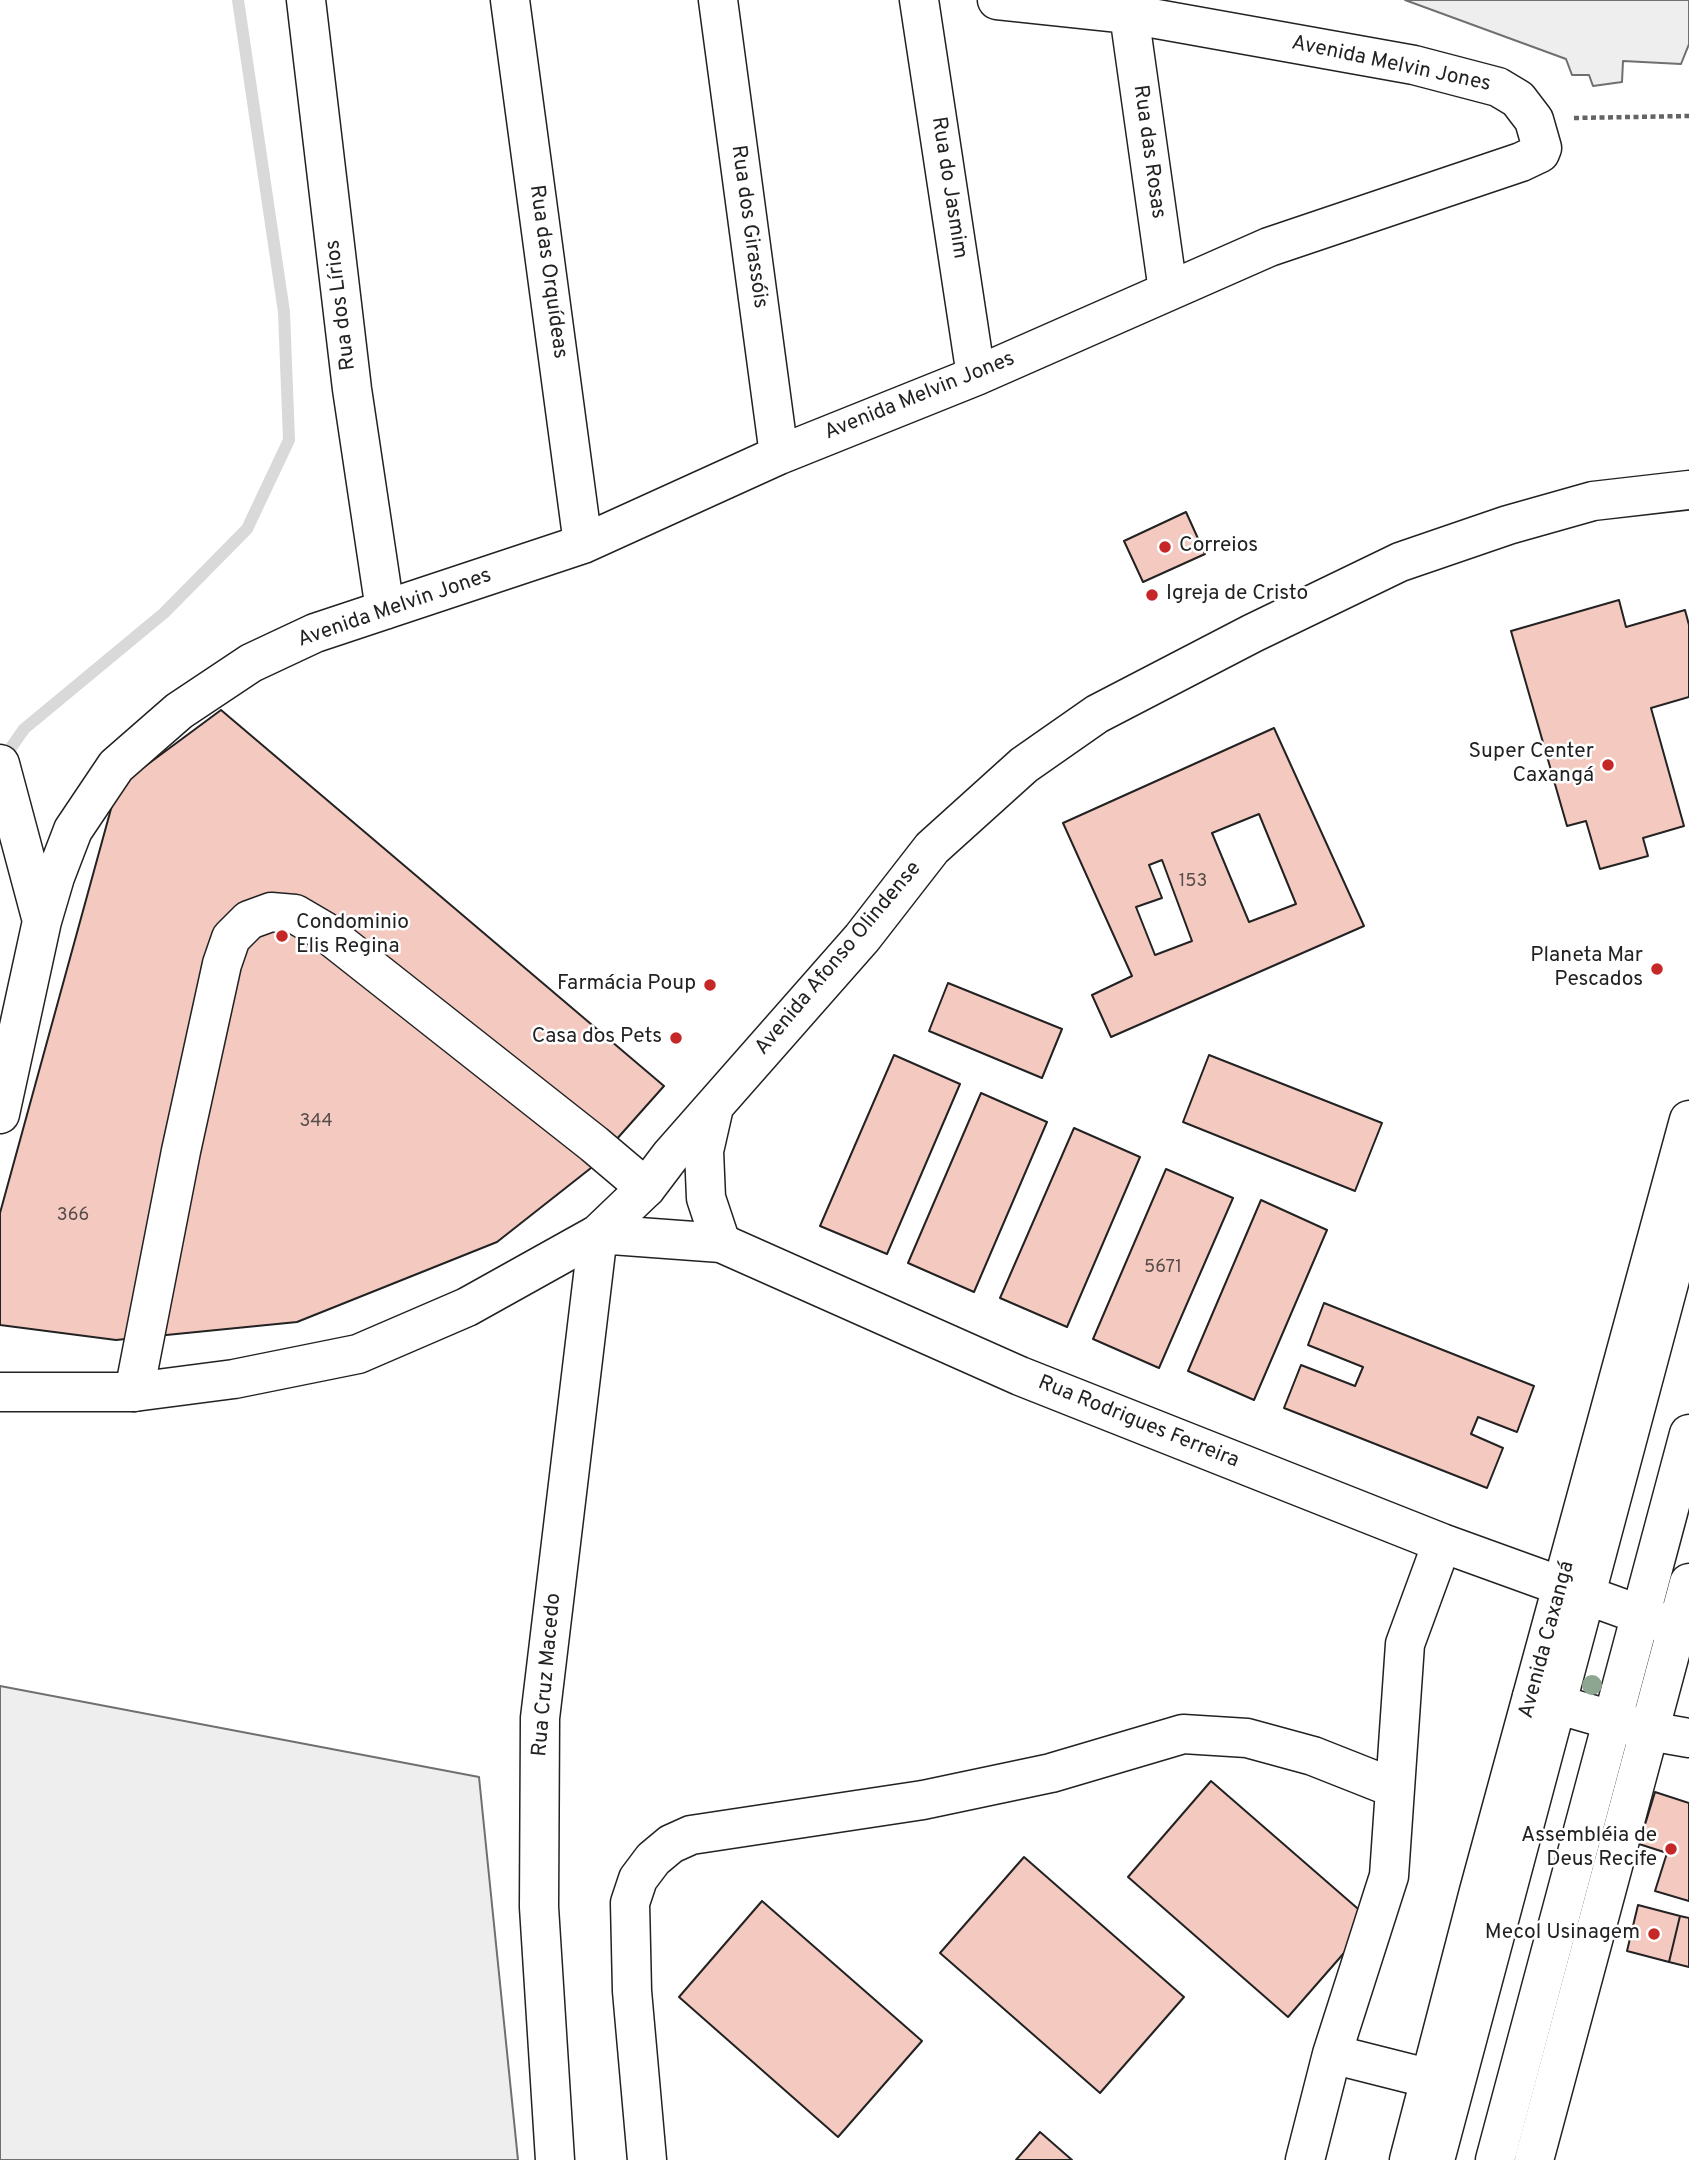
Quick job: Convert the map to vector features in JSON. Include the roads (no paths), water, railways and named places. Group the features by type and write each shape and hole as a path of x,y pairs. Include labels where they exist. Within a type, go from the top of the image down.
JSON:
{"street":[{"name":"Rua dos Lírios","path":"306,0 352,389 385,610"},
{"name":"Rua das Orquídeas","path":"510,0 583,544"},
{"name":"Rua dos Girassóis","path":"718,0 779,454"},
{"name":"Rua do Jasmim","path":"919,0 976,376"},
{"name":"Avenida Melvin Jones","path":"0,1114 42,921 55,877 74,830 116,766 179,711 251,663 315,633 583,544 779,454 976,376 1282,243 1531,158 1542,148 1534,120 1518,99 1498,87 1414,65 1129,13 997,0"},
{"name":"Rua das Rosas","path":"1129,13 1168,291"},
{"name":"Avenida Afonso Olindense","path":"0,1392 134,1392 234,1379 358,1354 467,1307 598,1234 646,1188 862,938 932,848 1024,765 1097,714 1253,633 1400,562 1508,525 1593,501 1689,489"},
{"path":"0,764 42,921"},
{"path":"134,1392 181,1151 222,964 231,938 249,920 271,912 295,914 324,931 594,1143 646,1188"},
{"path":"715,1105 704,1151 706,1198 721,1243"},
{"name":"Avenida Caxangá","path":"1409,2160 1545,1701 1689,1121"},
{"path":"1574,1592 1689,1208"},
{"name":"Rua Rodrigues Ferreira","path":"598,1234 721,1243 1020,1376 1442,1543 1677,1628"},
{"name":"Rua Cruz Macedo","path":"555,2160 539,1907 540,1718 598,1234"},
{"path":"1495,2160 1689,1434"},
{"path":"1305,2160 1332,2053 1389,1876 1405,1644 1442,1543"},
{"path":"1534,2160 1689,1583"},
{"path":"1435,2160 1545,1701 1649,1731 1689,1738"},
{"path":"647,2160 632,1991 630,1903 638,1879 653,1859 671,1844 691,1835 936,1797 1051,1773 1183,1734 1247,1738 1313,1756 1394,1788"},
{"path":"1332,2053 1431,2079"}],"waterway":[{"path":"1,762 24,729 164,613 247,529 289,440 284,312 238,0"}],"place":[{"name":"Correios","path":"1165,547"},
{"name":"Igreja de Cristo","path":"1152,595"},
{"name":"Super Center Caxangá","path":"1608,765"},
{"name":"Condominio Elis Regina","path":"282,936"},
{"name":"Planeta Mar Pescados","path":"1657,969"},
{"name":"Farmácia Poup","path":"710,985"},
{"name":"Casa dos Pets","path":"676,1038"},
{"name":"Assembléia de Deus Recife","path":"1671,1849"},
{"name":"Mecol Usinagem","path":"1654,1934"}]}
